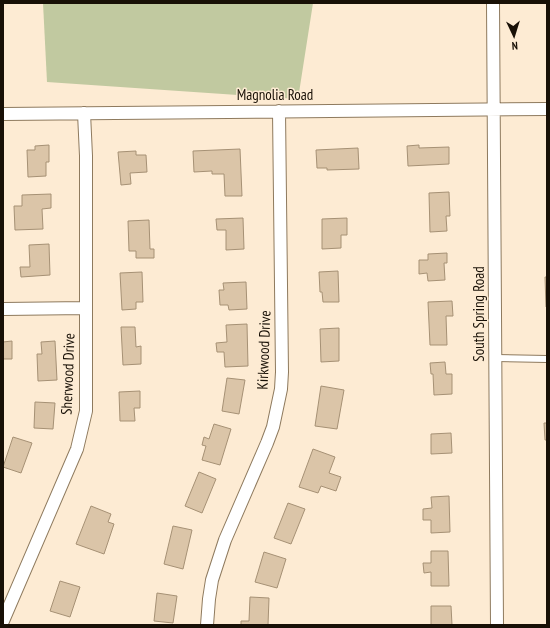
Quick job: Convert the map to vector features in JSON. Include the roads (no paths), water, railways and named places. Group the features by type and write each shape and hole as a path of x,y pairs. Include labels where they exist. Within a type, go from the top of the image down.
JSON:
{"street":[{"name":"South Spring Road","path":"493,3 497,625"},
{"name":"Magnolia Road","path":"3,114 547,109"},
{"name":"Kirkwood Drive","path":"207,625 212,580 225,540 267,443 280,389 282,347 279,111"},
{"name":"Sherwood Drive","path":"3,621 77,449 86,411 86,163 84,113"},
{"path":"3,309 86,308"}],"lane":[{"path":"495,358 547,359"}]}
